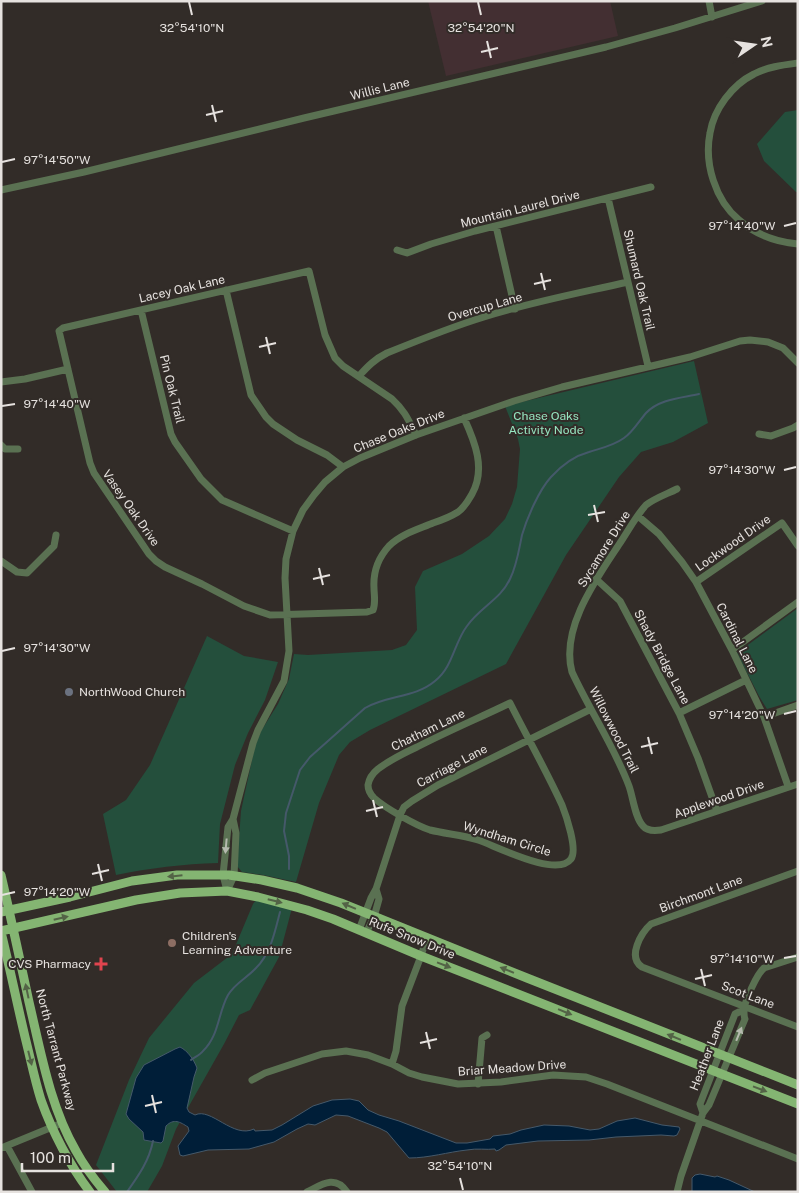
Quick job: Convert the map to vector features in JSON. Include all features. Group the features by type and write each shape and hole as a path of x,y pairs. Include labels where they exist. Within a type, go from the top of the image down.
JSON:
{"main road":[{"name":"North Tarrant Parkway","path":"1,875 5,912 13,928 51,1093 62,1123 76,1152 105,1192"},
{"name":"Rufe Snow Drive","path":"5,912 132,881 177,875 223,875 262,880 297,888 342,903 798,1085"},
{"name":"Rufe Snow Drive","path":"1,931 136,900 180,893 227,891 258,897 326,917 798,1104"},
{"name":"North Tarrant Parkway","path":"1,931 37,1087 52,1127 70,1161 90,1192"},
{"path":"520,994 527,978"},
{"path":"22,1025 34,1022"}],"street":[{"path":"709,1 712,17"},
{"name":"Willis Lane","path":"1,190 606,47 762,1"},
{"path":"798,63 777,66 754,74 739,84 723,101 709,134 709,160 716,188 722,201 739,220 765,236 798,244"},
{"name":"Mountain Laurel Drive","path":"397,250 407,253 446,239 651,187"},
{"name":"Shumard Oak Trail","path":"608,198 648,366"},
{"path":"496,226 515,309"},
{"name":"Lacey Oak Lane","path":"60,330 309,271 317,308 330,348 343,366 359,376"},
{"name":"Overcup Lane","path":"359,376 370,363 387,352 453,327 515,309 628,282"},
{"path":"226,290 251,395 273,424 297,440 327,455 342,467"},
{"name":"Pin Oak Trail","path":"141,310 171,434 175,442 201,479 222,500 293,531"},
{"name":"Vasey Oak Drive","path":"60,330 60,339 90,463 94,473 149,554 165,567 244,606 270,615 367,612 373,610 375,605 374,584 378,563 389,546 395,540 408,533 458,512 466,505 475,488 479,460 472,435 464,418"},
{"name":"Chase Oaks Drive","path":"227,891 223,875 228,828 233,819 253,743 284,681 289,651 285,578 286,558 293,531 303,510 325,482 342,467 360,458 416,435 514,401 562,387 690,357 740,341 768,342 783,348 798,363"},
{"path":"1,382 25,379 68,369"},
{"path":"359,376 399,405 416,435"},
{"path":"759,434 771,436 798,425"},
{"path":"1,444 5,449 18,449"},
{"name":"Sycamore Drive","path":"571,639 577,617 596,579 638,516 647,505 677,489"},
{"name":"Cardinal Lane","path":"638,516 659,534 696,582 732,650 764,717 788,786"},
{"name":"Lockwood Drive","path":"696,582 782,523 798,546"},
{"path":"1,561 17,572 26,574 54,546 56,535"},
{"name":"Shady Bridge Lane","path":"596,579 620,601 679,713 717,811"},
{"path":"732,650 798,602"},
{"name":"Willowwood Trail","path":"571,639 569,649 570,664 578,684 621,768 629,787 638,819 646,829"},
{"path":"679,713 746,680"},
{"name":"Chatham Lane","path":"400,815 374,798 369,791 369,780 376,770 389,761 429,740 510,703 528,740"},
{"path":"764,717 798,705"},
{"name":"Carriage Lane","path":"363,932 379,899 376,889 404,807 438,785 591,709"},
{"name":"Wyndham Circle","path":"400,815 429,829 477,840 530,861 556,865 567,863 573,853 569,826 562,806 528,740"},
{"name":"Applewood Drive","path":"646,829 651,831 660,830 798,784"},
{"name":"Chase Oaks Drive","path":"227,891 234,876 236,832 233,819"},
{"name":"Birchmont Lane","path":"636,960 636,949 646,929 651,924 798,871"},
{"path":"392,1064 396,1051 402,1006 427,938"},
{"name":"Heather Lane","path":"717,1073 729,1059 745,1019 744,1008 759,972 768,966 798,957"},
{"name":"Scot Lane","path":"636,960 642,966 744,1008 798,1027"},
{"name":"Heather Lane","path":"678,1192 681,1176 702,1117 709,1106 720,1055 735,1014 744,1008"},
{"path":"478,1084 482,1038 487,1035"},
{"name":"Briar Meadow Drive","path":"252,1080 265,1073 322,1054 334,1052 356,1052 392,1064 410,1073 458,1084 501,1082 552,1075 586,1077 702,1117 798,1160"},
{"path":"32,1192 4,1147 62,1123"},
{"path":"307,1192 325,1183 332,1182 342,1185 347,1192"}],"shaded area":[{"path":"428,1 610,1 618,36 446,76"}],"green space":[{"path":"798,110 798,192 796,192 764,161 757,144 785,112"},
{"name":"Chase Oaks Activity Node","path":"694,361 708,423 673,442 641,452 619,477 566,555 506,664 370,730 350,742 339,755 319,803 296,882 242,872 237,866 241,811 255,746 261,731 278,704 289,679 294,654 308,655 392,650 406,645 417,630 415,587 423,571 462,554 489,536 505,519 512,504 517,487 520,449 505,406"},
{"path":"798,608 798,700 767,709 737,653"},
{"path":"207,636 244,656 278,662 265,700 248,733 235,765 220,824 218,863 141,870 116,875 103,814 126,800 150,765"},
{"path":"256,900 292,908 279,957 250,1010 239,1015 176,1129 162,1166 147,1192 117,1192 96,1165 129,1080 149,1038 194,983 232,954"}],"water":[{"path":"180,1047 186,1051 197,1068 187,1108 189,1112 195,1115 208,1115 238,1130 272,1130 313,1106 332,1100 350,1099 359,1101 368,1110 379,1115 456,1143 490,1139 493,1136 510,1134 544,1125 569,1126 590,1130 599,1129 617,1121 635,1118 679,1127 680,1129 677,1135 674,1136 538,1141 506,1145 496,1151 495,1149 471,1149 409,1158 387,1132 348,1116 336,1115 315,1125 308,1124 274,1142 249,1149 208,1150 183,1156 180,1155 178,1146 189,1131 188,1127 174,1121 166,1126 161,1143 144,1140 143,1132 126,1114 136,1078 144,1065"},
{"path":"700,1174 717,1176 755,1192 692,1192 692,1178"}],"waterway":[{"path":"289,869 289,856 284,831 286,813 300,770 310,757 365,708 382,701 419,691 441,675 450,662 467,626 496,598 510,579 527,521 538,497 551,477 563,465 573,459 620,441 633,430 651,408 671,400 699,394"},
{"path":"191,1060 202,1052 212,1038 228,995 256,968 265,956 272,942 280,912"},
{"path":"127,1192 146,1161 153,1141"}],"place":[{"name":"NorthWood Church","path":"69,692"},
{"name":"Children's Learning Adventure","path":"172,943"},
{"name":"CVS Pharmacy","path":"101,964"}]}
